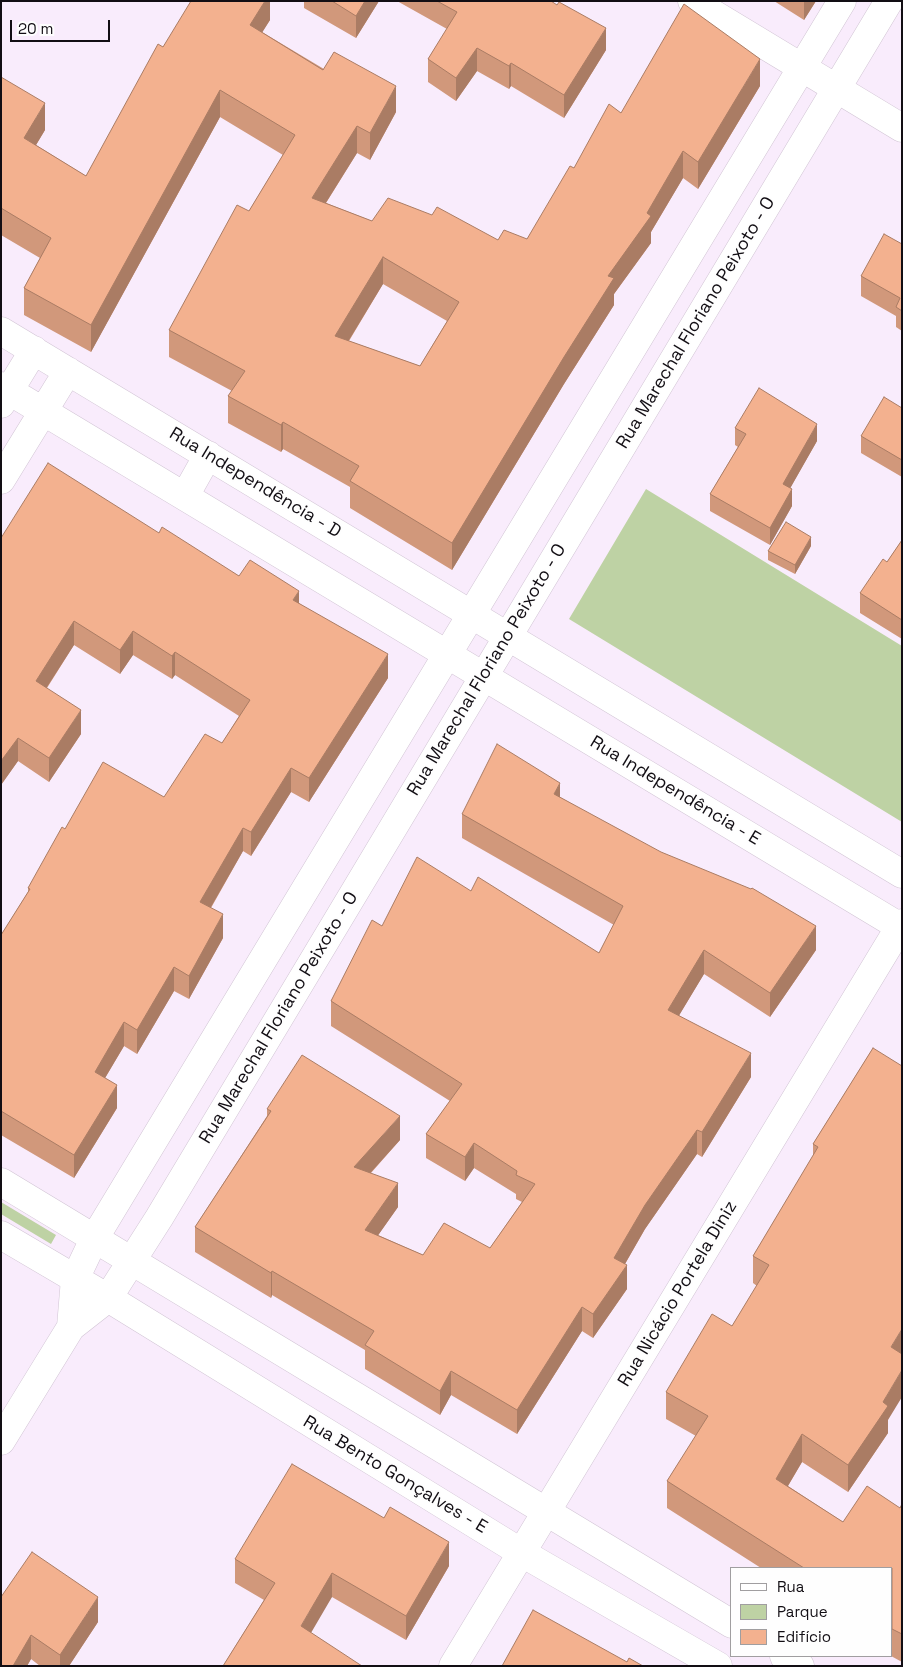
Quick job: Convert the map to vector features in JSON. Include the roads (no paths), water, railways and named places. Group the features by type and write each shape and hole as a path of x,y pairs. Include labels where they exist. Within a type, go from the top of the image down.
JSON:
{"street":[{"path":"692,1 902,128"},
{"name":"Rua Marechal Floriano Peixoto - O","path":"71,1327 75,1279 94,1239 842,1"},
{"name":"Rua Marechal Floriano Peixoto - O","path":"1,1441 71,1327 108,1298 132,1262 889,1"},
{"name":"Rua Independência - D","path":"1,331 508,635"},
{"path":"34,350 4,394 43,412 448,654"},
{"path":"1,480 68,371"},
{"path":"185,496 208,455"},
{"path":"508,635 902,874"},
{"name":"Rua Independência - E","path":"448,654 901,926"},
{"name":"Rua Nicácio Portela Diniz","path":"454,1666 901,926"},
{"path":"271,947 307,970"},
{"path":"1,1182 730,1623"},
{"name":"Rua Bento Gonçalves - E","path":"1,1235 108,1298 522,1553 718,1666"},
{"path":"786,1657 800,1666"}]}
